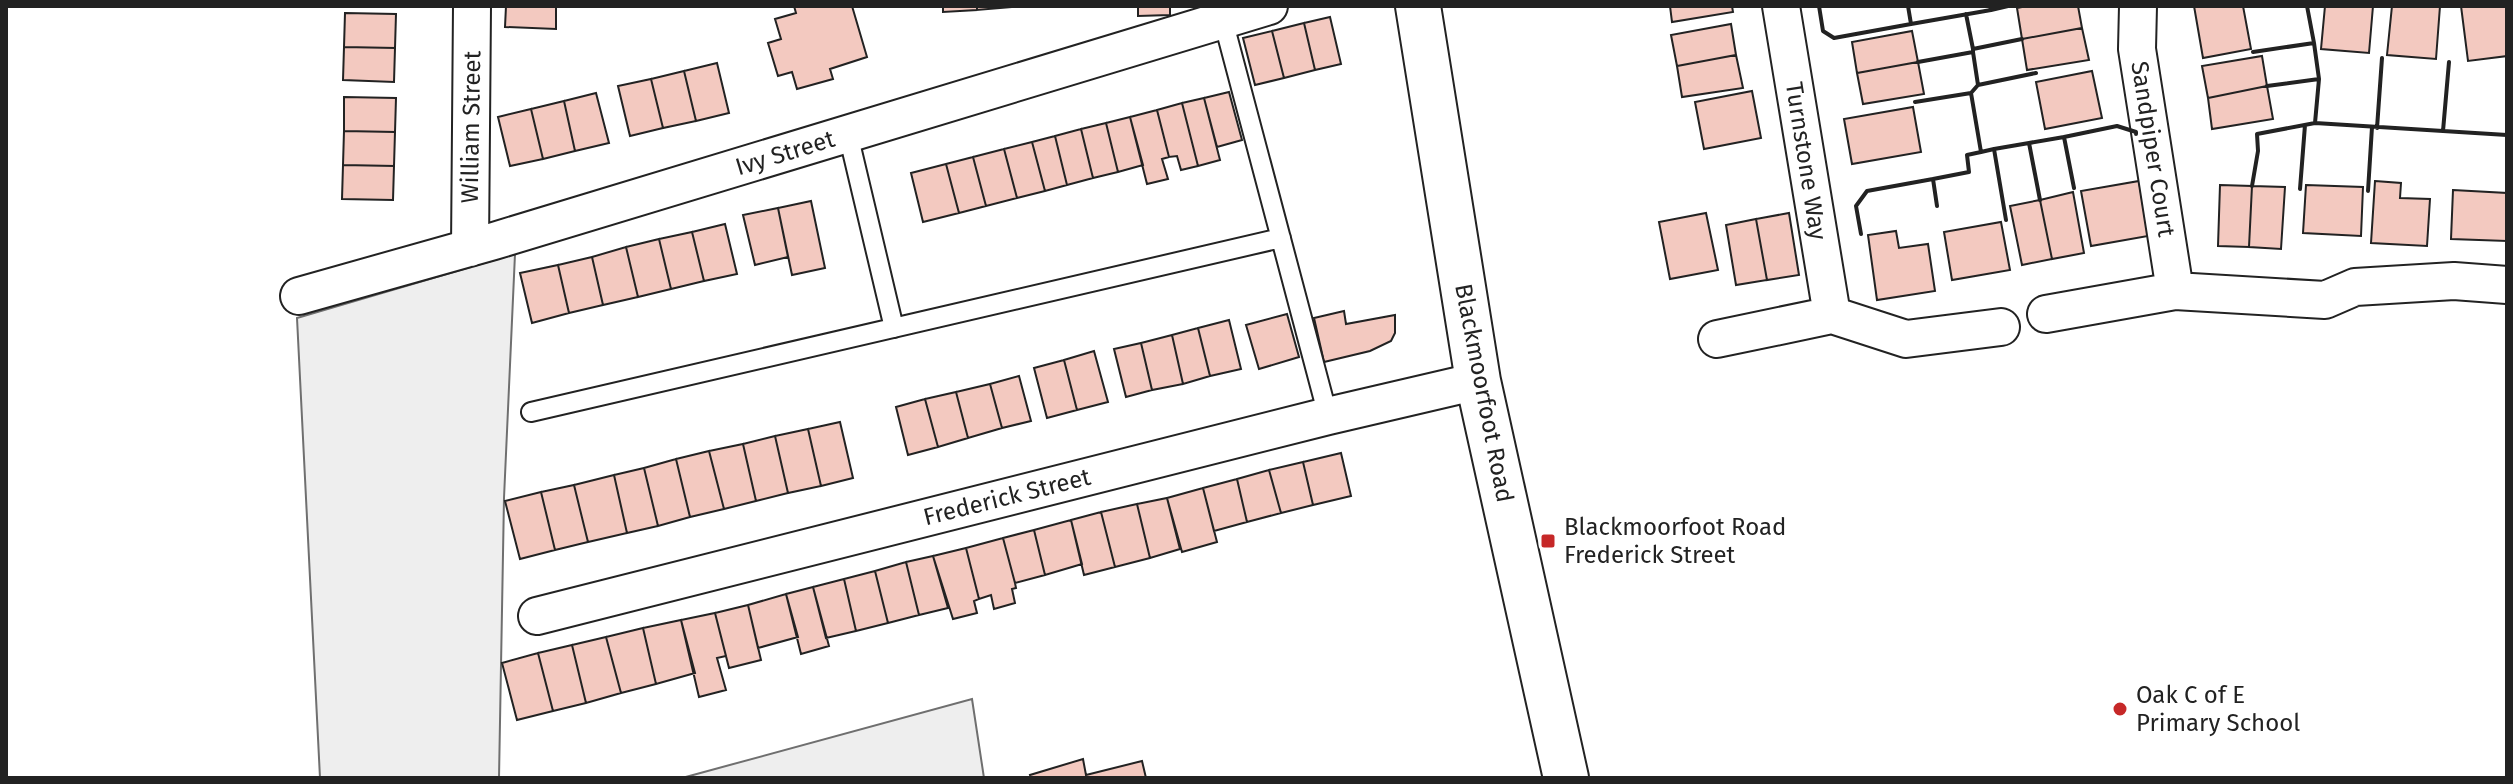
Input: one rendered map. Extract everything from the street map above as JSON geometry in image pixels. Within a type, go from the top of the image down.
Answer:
[{"type":"street","name":"William Street","points":[[470,248],[472,6]]},
{"type":"street","name":"Ivy Street","points":[[299,296],[470,248],[1269,6]]},
{"type":"street","name":"Blackmoorfoot Road","points":[[1418,6],[1478,381],[1566,778]]},
{"type":"street","name":"Turnstone Way","points":[[1781,6],[1832,315]]},
{"type":"street","name":"Sandpiper Court","points":[[2138,6],[2137,49],[2175,291]]},
{"type":"street","points":[[2046,314],[2175,291],[2325,300],[2355,287],[2454,281],[2507,285]]},
{"type":"street","points":[[1717,339],[1832,315],[1906,339],[2001,327]]},
{"type":"street","name":"Frederick Street","points":[[537,616],[1478,381]]},
{"type":"lane","points":[[1223,20],[1328,416]]},
{"type":"lane","points":[[848,134],[894,328]]},
{"type":"lane","points":[[531,412],[1281,238]]},
{"type":"shaded area","points":[[515,254],[504,498],[499,778],[320,778],[297,318]]},
{"type":"shaded area","points":[[972,699],[984,778],[682,778]]},
{"type":"building","points":[[506,6],[556,6],[556,29],[505,27]]},
{"type":"building","points":[[794,6],[852,6],[867,57],[830,69],[833,79],[797,89],[792,72],[778,76],[768,43],[781,39],[775,19],[796,13]]},
{"type":"building","points":[[943,6],[977,6],[977,10],[943,12]]},
{"type":"building","points":[[977,6],[1011,6],[1011,7],[977,10]]},
{"type":"building","points":[[1138,6],[1170,6],[1170,15],[1138,16]]},
{"type":"building","points":[[1670,6],[1732,6],[1733,12],[1672,22]]},
{"type":"building","points":[[2078,6],[2082,28],[2022,39],[2017,8]]},
{"type":"building","points":[[2194,6],[2243,6],[2251,49],[2203,58]]},
{"type":"building","points":[[2325,6],[2373,6],[2369,53],[2321,49]]},
{"type":"building","points":[[2392,6],[2440,6],[2436,59],[2387,55]]},
{"type":"building","points":[[2461,6],[2507,6],[2507,56],[2468,61]]},
{"type":"building","points":[[345,13],[396,14],[395,48],[344,47]]},
{"type":"building","points":[[1330,17],[1341,64],[1315,70],[1304,23]]},
{"type":"building","points":[[1304,23],[1315,70],[1284,78],[1272,31]]},
{"type":"building","points":[[1731,24],[1736,55],[1677,66],[1671,35]]},
{"type":"building","points":[[2082,28],[2089,60],[2027,70],[2022,39]]},
{"type":"building","points":[[1272,31],[1284,78],[1255,85],[1243,38]]},
{"type":"building","points":[[1912,31],[1918,62],[1857,73],[1852,42]]},
{"type":"building","points":[[344,47],[395,48],[394,82],[343,80]]},
{"type":"building","points":[[1736,55],[1743,88],[1682,97],[1677,66]]},
{"type":"building","points":[[2262,56],[2267,86],[2208,98],[2202,66]]},
{"type":"building","points":[[1918,62],[1924,94],[1863,104],[1857,73]]},
{"type":"building","points":[[717,63],[729,113],[696,121],[684,71]]},
{"type":"building","points":[[684,71],[696,121],[663,128],[651,79]]},
{"type":"building","points":[[2092,71],[2102,118],[2045,129],[2036,82]]},
{"type":"building","points":[[651,79],[663,128],[630,136],[618,86]]},
{"type":"building","points":[[2267,86],[2273,119],[2212,129],[2208,98]]},
{"type":"building","points":[[1752,91],[1761,138],[1704,149],[1695,102]]},
{"type":"building","points":[[1229,92],[1242,140],[1217,147],[1204,98]]},
{"type":"building","points":[[596,93],[609,143],[575,151],[564,101]]},
{"type":"building","points":[[344,97],[396,98],[395,132],[344,131]]},
{"type":"building","points":[[1204,98],[1220,160],[1198,166],[1182,103]]},
{"type":"building","points":[[564,101],[575,151],[543,159],[531,109]]},
{"type":"building","points":[[1182,103],[1198,166],[1181,170],[1177,156],[1169,157],[1157,110]]},
{"type":"building","points":[[1913,107],[1921,152],[1852,164],[1844,119]]},
{"type":"building","points":[[531,109],[543,159],[510,166],[498,117]]},
{"type":"building","points":[[1157,110],[1169,157],[1162,159],[1168,179],[1147,184],[1130,117]]},
{"type":"building","points":[[1130,117],[1143,165],[1118,172],[1106,123]]},
{"type":"building","points":[[1106,123],[1118,172],[1093,178],[1081,129]]},
{"type":"building","points":[[1081,129],[1093,178],[1067,185],[1055,136]]},
{"type":"building","points":[[344,131],[395,132],[394,166],[343,165]]},
{"type":"building","points":[[1055,136],[1067,185],[1045,191],[1032,142]]},
{"type":"building","points":[[1032,142],[1045,191],[1017,198],[1004,149]]},
{"type":"building","points":[[1004,149],[1017,198],[986,206],[973,157]]},
{"type":"building","points":[[973,157],[986,206],[959,213],[946,164]]},
{"type":"building","points":[[946,164],[959,213],[923,222],[911,173]]},
{"type":"building","points":[[343,165],[394,166],[393,200],[342,199]]},
{"type":"building","points":[[2139,181],[2148,236],[2091,246],[2081,191]]},
{"type":"building","points":[[2375,181],[2401,183],[2400,198],[2430,199],[2427,246],[2371,243]]},
{"type":"building","points":[[2220,185],[2252,186],[2249,247],[2218,246]]},
{"type":"building","points":[[2306,185],[2363,187],[2361,236],[2303,233]]},
{"type":"building","points":[[2252,186],[2285,187],[2281,249],[2249,247]]},
{"type":"building","points":[[2453,190],[2507,193],[2507,241],[2451,239]]},
{"type":"building","points":[[2073,192],[2084,253],[2052,259],[2040,200]]},
{"type":"building","points":[[2040,200],[2052,259],[2022,265],[2010,206]]},
{"type":"building","points":[[811,201],[825,268],[792,275],[778,208]]},
{"type":"building","points":[[778,208],[788,257],[755,265],[743,215]]},
{"type":"building","points":[[1706,213],[1718,270],[1670,279],[1659,222]]},
{"type":"building","points":[[1789,213],[1799,275],[1767,280],[1756,219]]},
{"type":"building","points":[[1756,219],[1767,280],[1736,285],[1726,225]]},
{"type":"building","points":[[2001,222],[2010,270],[1952,280],[1944,232]]},
{"type":"building","points":[[725,224],[737,274],[704,281],[692,232]]},
{"type":"building","points":[[1896,231],[1899,248],[1928,244],[1935,291],[1877,300],[1868,235]]},
{"type":"building","points":[[692,232],[704,281],[671,289],[659,239]]},
{"type":"building","points":[[659,239],[671,289],[638,297],[626,247]]},
{"type":"building","points":[[626,247],[638,297],[603,305],[592,257]]},
{"type":"building","points":[[592,257],[603,305],[569,313],[558,265]]},
{"type":"building","points":[[558,265],[569,313],[532,323],[520,273]]},
{"type":"building","points":[[1344,311],[1346,324],[1395,315],[1395,333],[1391,341],[1370,351],[1324,362],[1314,318]]},
{"type":"building","points":[[1287,314],[1299,357],[1259,369],[1246,325]]},
{"type":"building","points":[[1229,320],[1241,369],[1210,376],[1198,328]]},
{"type":"building","points":[[1198,328],[1210,376],[1183,384],[1172,335]]},
{"type":"building","points":[[1172,335],[1183,384],[1152,390],[1141,343]]},
{"type":"building","points":[[1141,343],[1152,390],[1126,397],[1114,349]]},
{"type":"building","points":[[1094,351],[1108,402],[1077,410],[1064,360]]},
{"type":"building","points":[[1064,360],[1077,410],[1047,418],[1034,368]]},
{"type":"building","points":[[1019,376],[1031,421],[1002,428],[990,384]]},
{"type":"building","points":[[990,384],[1002,428],[968,438],[956,392]]},
{"type":"building","points":[[956,392],[968,438],[938,447],[925,399]]},
{"type":"building","points":[[925,399],[938,447],[908,455],[896,407]]},
{"type":"building","points":[[840,422],[853,478],[821,486],[808,429]]},
{"type":"building","points":[[808,429],[821,486],[788,493],[775,436]]},
{"type":"building","points":[[775,436],[788,493],[756,501],[743,444]]},
{"type":"building","points":[[743,444],[756,501],[724,509],[709,451]]},
{"type":"building","points":[[709,451],[724,509],[690,517],[676,459]]},
{"type":"building","points":[[1341,453],[1351,496],[1313,505],[1303,462]]},
{"type":"building","points":[[676,459],[690,517],[658,526],[644,468]]},
{"type":"building","points":[[1303,462],[1313,505],[1281,513],[1269,470]]},
{"type":"building","points":[[644,468],[658,526],[627,533],[614,475]]},
{"type":"building","points":[[1269,470],[1281,513],[1247,522],[1237,479]]},
{"type":"building","points":[[614,475],[627,533],[588,542],[574,485]]},
{"type":"building","points":[[1237,479],[1247,522],[1214,531],[1203,488]]},
{"type":"building","points":[[574,485],[588,542],[555,550],[541,492]]},
{"type":"building","points":[[1203,488],[1217,542],[1182,552],[1167,498]]},
{"type":"building","points":[[541,492],[555,550],[520,559],[505,501]]},
{"type":"building","points":[[1167,498],[1180,549],[1150,558],[1137,504]]},
{"type":"building","points":[[1137,504],[1150,558],[1115,567],[1101,512]]},
{"type":"building","points":[[1101,512],[1115,567],[1084,575],[1071,520]]},
{"type":"building","points":[[1071,520],[1082,564],[1045,575],[1034,530]]},
{"type":"building","points":[[1034,530],[1045,575],[1015,583],[1003,538]]},
{"type":"building","points":[[1003,538],[1016,588],[1012,589],[1015,603],[994,609],[991,595],[979,599],[966,548]]},
{"type":"building","points":[[966,548],[979,599],[974,601],[977,613],[953,619],[933,556]]},
{"type":"building","points":[[933,556],[948,608],[919,615],[906,562]]},
{"type":"building","points":[[906,562],[919,615],[888,623],[875,571]]},
{"type":"building","points":[[875,571],[888,623],[856,631],[844,579]]},
{"type":"building","points":[[844,579],[856,631],[826,638],[813,587]]},
{"type":"building","points":[[813,587],[829,646],[801,654],[786,594]]},
{"type":"building","points":[[786,594],[798,637],[758,648],[748,605]]},
{"type":"building","points":[[748,605],[761,660],[729,668],[715,613]]},
{"type":"building","points":[[715,613],[726,656],[717,658],[726,690],[699,697],[681,620]]},
{"type":"building","points":[[681,620],[695,673],[656,684],[643,628]]},
{"type":"building","points":[[643,628],[656,684],[621,693],[606,637]]},
{"type":"building","points":[[606,637],[621,693],[586,703],[572,645]]},
{"type":"building","points":[[572,645],[586,703],[553,711],[538,653]]},
{"type":"building","points":[[538,653],[553,711],[517,720],[502,663]]},
{"type":"building","points":[[1083,759],[1086,775],[1142,761],[1146,778],[1031,778],[1030,775]]},
{"type":"wall","points":[[1819,6],[1823,31],[1834,38],[1911,24]]},
{"type":"wall","points":[[1908,6],[1911,24],[1991,10]]},
{"type":"wall","points":[[1990,6],[1991,10],[2008,6]]},
{"type":"wall","points":[[2253,52],[2314,43],[2307,6]]},
{"type":"wall","points":[[1966,14],[1973,49],[2022,39]]},
{"type":"wall","points":[[2267,86],[2319,79],[2314,43]]},
{"type":"wall","points":[[1918,62],[1973,52],[1973,49]]},
{"type":"wall","points":[[1973,52],[1978,85],[2036,73]]},
{"type":"wall","points":[[2377,128],[2382,58]]},
{"type":"wall","points":[[2443,131],[2449,62]]},
{"type":"wall","points":[[2315,123],[2319,79]]},
{"type":"wall","points":[[1915,102],[1971,93],[1978,85]]},
{"type":"wall","points":[[1937,206],[1933,179],[1969,172],[1967,155],[1981,152],[1971,93]]},
{"type":"wall","points":[[2252,186],[2258,151],[2257,134],[2315,123],[2507,135]]},
{"type":"wall","points":[[2300,189],[2305,125]]},
{"type":"wall","points":[[2064,137],[2117,126],[2136,134]]},
{"type":"wall","points":[[2368,191],[2372,127]]},
{"type":"wall","points":[[2029,143],[2064,137],[2074,188]]},
{"type":"wall","points":[[1994,149],[2029,143],[2040,200]]},
{"type":"wall","points":[[1981,152],[1994,149],[2006,220]]},
{"type":"wall","points":[[1861,234],[1856,206],[1867,191],[1933,179]]},
{"type":"place","name":"Blackmoorfoot Road Frederick Street","points":[[1548,541]]},
{"type":"place","name":"Oak C of E Primary School","points":[[2120,709]]}]
